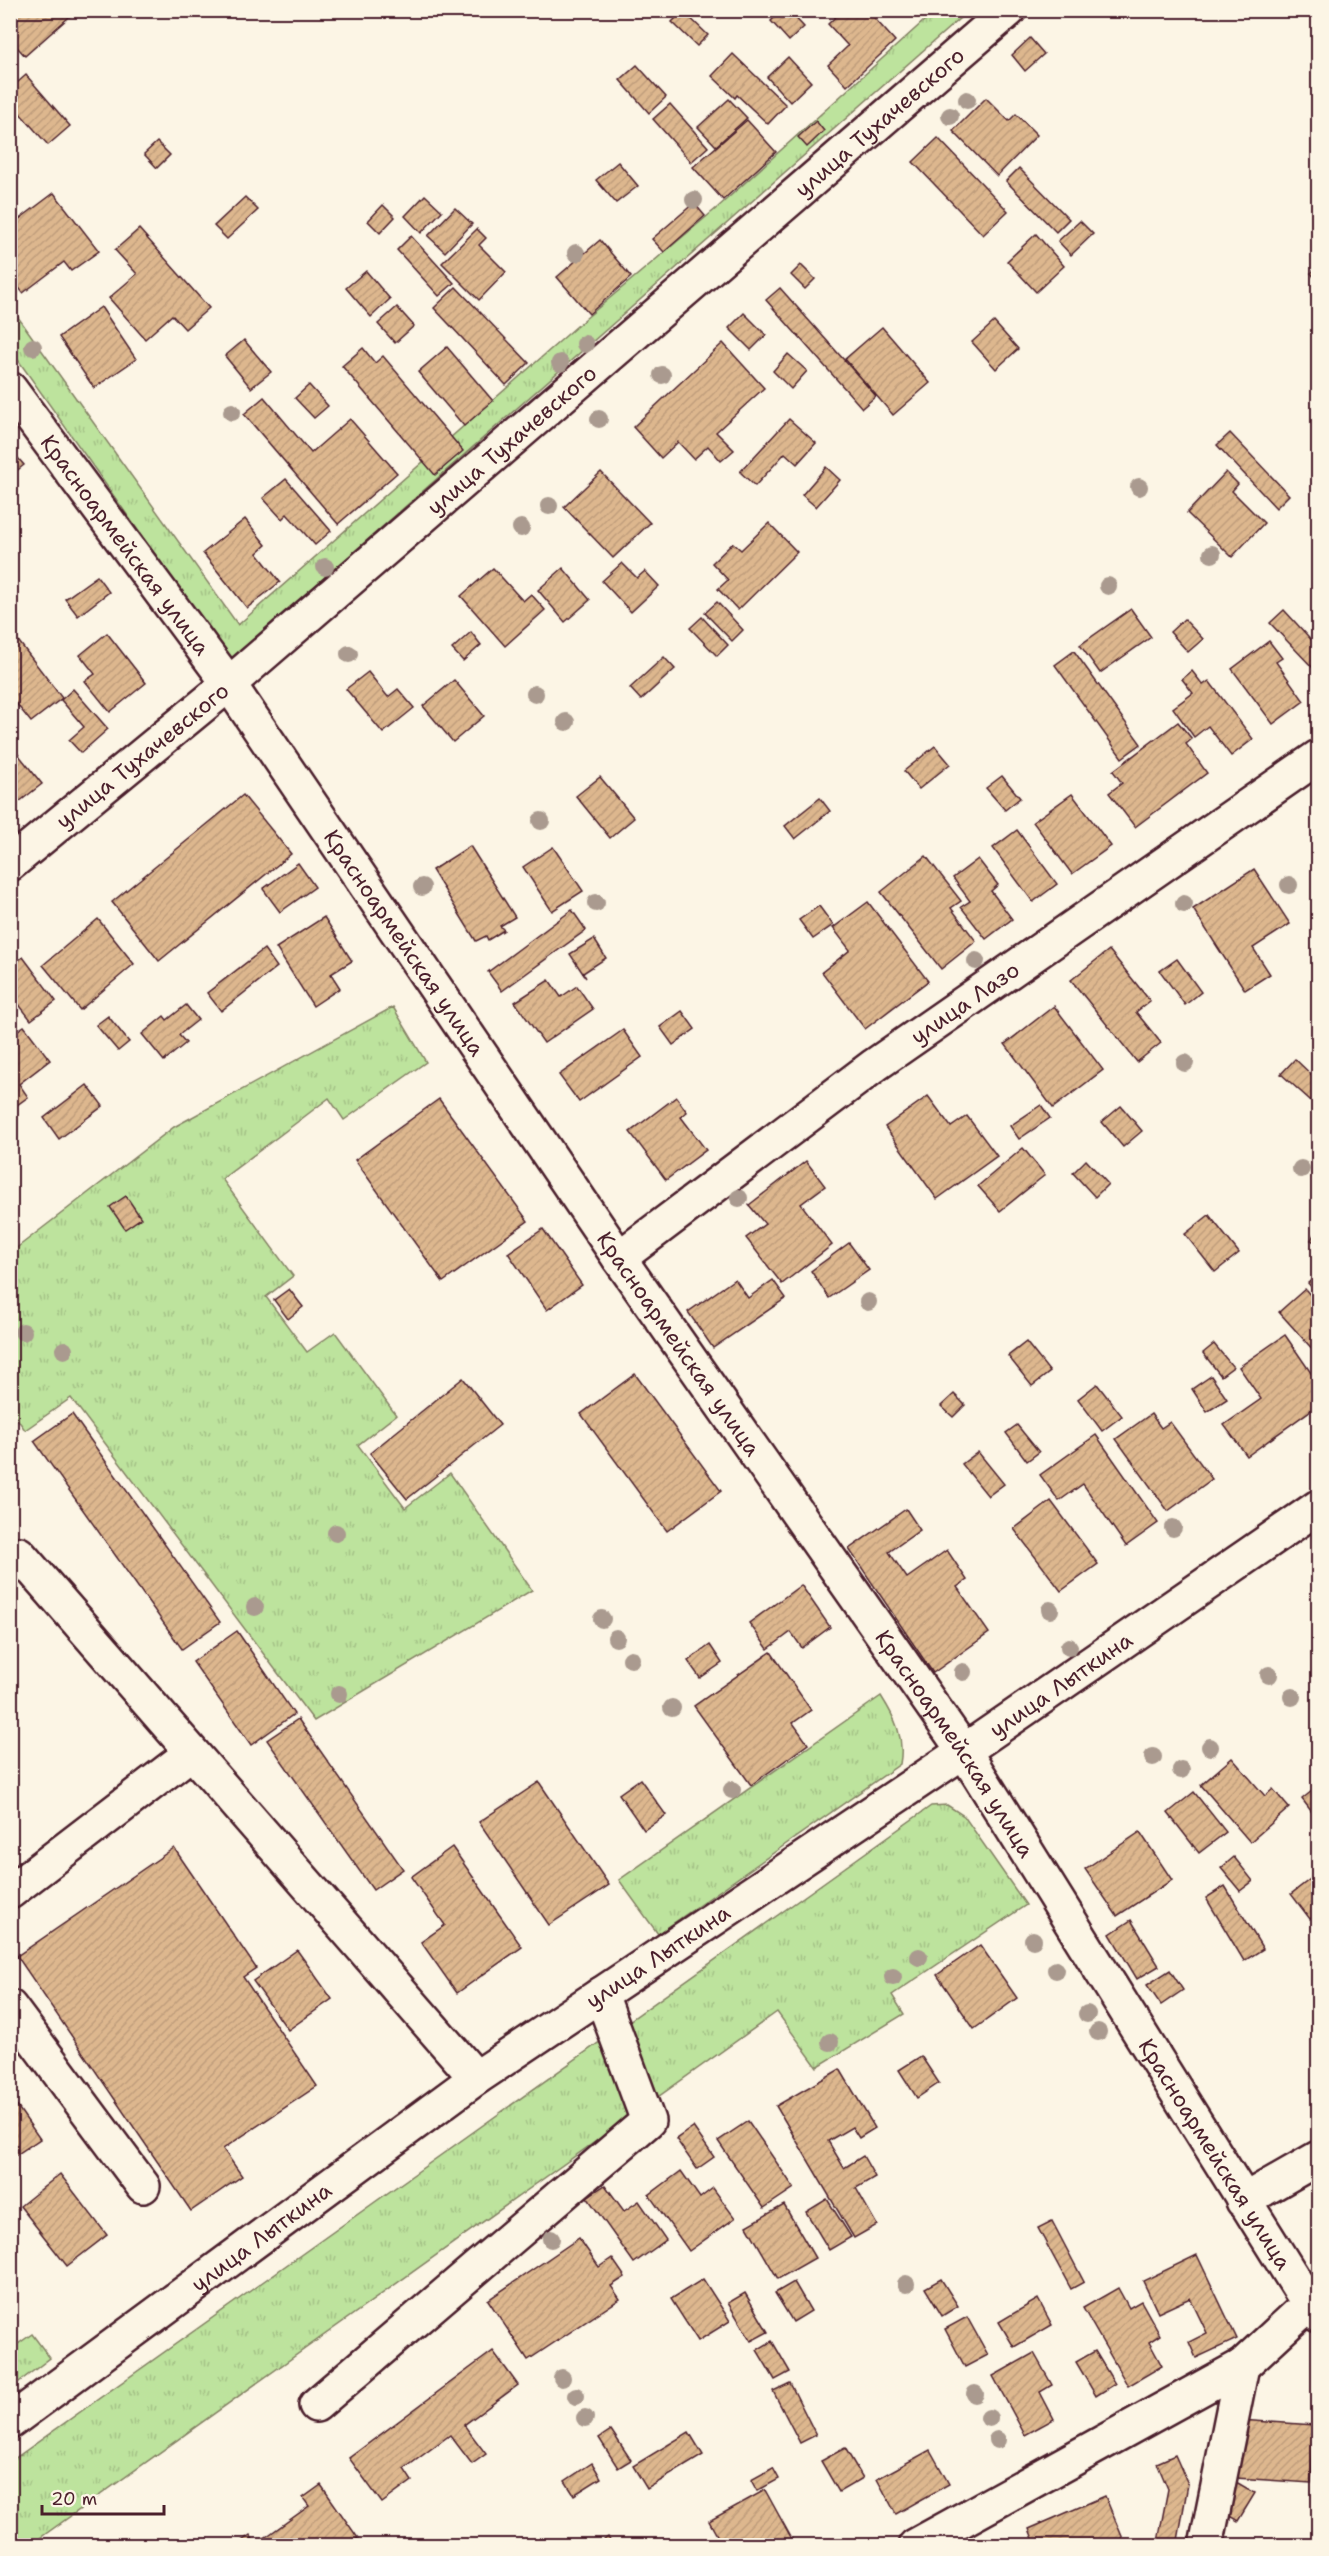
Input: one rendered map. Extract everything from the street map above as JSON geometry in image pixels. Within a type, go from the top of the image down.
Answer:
[{"type":"street","name":"улица Тухачевского","points":[[10,864],[229,684],[1009,10]]},
{"type":"street","name":"Красноармейская улица","points":[[10,389],[229,684],[619,1258],[963,1750],[1314,2310]]},
{"type":"street","name":"улица Лазо","points":[[619,1258],[875,1065],[1318,757]]},
{"type":"street","name":"улица Лыткина","points":[[10,2422],[476,2078],[1318,1508]]},
{"type":"street","points":[[20,1554],[191,1754],[476,2078]]},
{"type":"street","points":[[10,1892],[191,1754]]},
{"type":"street","points":[[316,2405],[648,2121],[601,1994]]},
{"type":"street","points":[[10,2007],[143,2186]]},
{"type":"street","points":[[1244,2201],[1318,2158]]},
{"type":"street","points":[[915,2546],[1242,2366],[1314,2310]]},
{"type":"street","points":[[1206,2546],[1242,2366]]},
{"type":"green space","points":[[935,11],[968,11],[230,661],[11,350],[10,306],[238,625],[585,319],[718,207]]},
{"type":"green space","points":[[393,1007],[426,1062],[344,1120],[329,1098],[222,1179],[293,1276],[266,1297],[307,1352],[335,1332],[396,1415],[358,1445],[405,1508],[450,1473],[532,1590],[314,1721],[71,1398],[25,1430],[11,1410],[10,1253],[174,1127]]},
{"type":"green space","points":[[881,1696],[898,1729],[901,1746],[900,1764],[658,1934],[619,1880]]},
{"type":"green space","points":[[947,1805],[964,1816],[1026,1905],[892,1995],[904,2014],[817,2067],[777,2012],[30,2545],[11,2545],[10,2462],[931,1806]]},
{"type":"green space","points":[[32,2334],[50,2358],[11,2388],[11,2349]]},
{"type":"building","points":[[10,10],[77,10],[25,56],[10,39]]},
{"type":"building","points":[[782,10],[788,10],[804,27],[789,41],[771,21]]},
{"type":"building","points":[[843,10],[867,10],[895,41],[847,86],[828,65],[848,46],[828,24]]},
{"type":"building","points":[[683,11],[708,35],[697,46],[672,22]]},
{"type":"building","points":[[1030,38],[1044,54],[1025,71],[1012,55]]},
{"type":"building","points":[[733,54],[786,105],[768,124],[737,95],[735,98],[712,76]]},
{"type":"building","points":[[788,57],[811,82],[790,102],[767,77]]},
{"type":"building","points":[[637,65],[666,97],[649,113],[620,80]]},
{"type":"building","points":[[26,75],[70,126],[48,145],[10,102],[10,89]]},
{"type":"building","points":[[986,98],[1009,121],[1016,114],[1037,135],[997,176],[953,131]]},
{"type":"building","points":[[729,99],[747,118],[716,146],[698,127]]},
{"type":"building","points":[[670,104],[708,147],[691,162],[653,119]]},
{"type":"building","points":[[747,120],[776,152],[723,200],[693,167]]},
{"type":"building","points":[[816,121],[824,131],[807,147],[798,137]]},
{"type":"building","points":[[938,138],[1008,211],[983,235],[913,162]]},
{"type":"building","points":[[157,142],[170,155],[157,168],[144,154]]},
{"type":"building","points":[[618,162],[638,186],[616,203],[596,180]]},
{"type":"building","points":[[1019,168],[1069,219],[1056,232],[1006,181]]},
{"type":"building","points":[[54,193],[99,251],[71,271],[64,262],[23,293],[10,276],[10,226]]},
{"type":"building","points":[[425,195],[442,211],[421,233],[405,216]]},
{"type":"building","points":[[245,197],[258,210],[227,239],[214,226]]},
{"type":"building","points":[[694,203],[705,216],[664,252],[652,239]]},
{"type":"building","points":[[383,205],[395,217],[380,233],[368,221]]},
{"type":"building","points":[[455,208],[472,224],[445,252],[428,236]]},
{"type":"building","points":[[1080,221],[1093,234],[1071,255],[1058,241]]},
{"type":"building","points":[[139,229],[209,308],[185,329],[172,315],[145,339],[109,298],[137,274],[115,250]]},
{"type":"building","points":[[477,229],[486,238],[479,245],[506,272],[479,300],[442,263]]},
{"type":"building","points":[[1036,234],[1064,266],[1036,292],[1007,261]]},
{"type":"building","points":[[411,236],[454,283],[439,296],[397,250]]},
{"type":"building","points":[[600,240],[631,277],[589,314],[557,277]]},
{"type":"building","points":[[801,265],[815,279],[805,289],[791,275]]},
{"type":"building","points":[[1318,266],[1318,282],[1311,273]]},
{"type":"building","points":[[366,271],[390,299],[371,317],[346,288]]},
{"type":"building","points":[[456,287],[529,363],[506,385],[434,308]]},
{"type":"building","points":[[780,288],[876,396],[862,408],[766,300]]},
{"type":"building","points":[[101,307],[136,359],[94,388],[59,337]]},
{"type":"building","points":[[397,307],[414,326],[395,343],[378,324]]},
{"type":"building","points":[[744,313],[766,335],[751,350],[729,328]]},
{"type":"building","points":[[994,322],[1018,349],[996,369],[972,342]]},
{"type":"building","points":[[882,327],[930,383],[893,415],[845,359]]},
{"type":"building","points":[[244,340],[271,372],[251,388],[225,356]]},
{"type":"building","points":[[723,343],[764,388],[716,432],[734,450],[721,461],[708,446],[694,459],[678,442],[661,458],[633,427]]},
{"type":"building","points":[[447,347],[493,401],[464,426],[418,372]]},
{"type":"building","points":[[363,348],[375,363],[383,356],[463,451],[435,475],[342,366]]},
{"type":"building","points":[[788,354],[807,371],[791,389],[773,371]]},
{"type":"building","points":[[309,385],[328,406],[314,418],[295,398]]},
{"type":"building","points":[[264,397],[311,453],[350,419],[397,473],[338,524],[244,414]]},
{"type":"building","points":[[789,419],[816,443],[797,464],[785,453],[755,486],[740,472]]},
{"type":"building","points":[[1230,433],[1289,495],[1276,508],[1217,445]]},
{"type":"building","points":[[10,449],[24,465],[10,476]]},
{"type":"building","points":[[826,467],[840,480],[816,507],[802,495]]},
{"type":"building","points":[[601,472],[650,523],[613,558],[564,507]]},
{"type":"building","points":[[1226,472],[1238,484],[1232,491],[1264,523],[1232,557],[1187,513]]},
{"type":"building","points":[[286,479],[331,531],[315,545],[287,514],[282,519],[263,498]]},
{"type":"building","points":[[245,519],[266,545],[257,553],[280,582],[247,608],[203,553]]},
{"type":"building","points":[[769,523],[797,552],[738,610],[718,589],[728,580],[712,563],[733,543],[741,550]]},
{"type":"building","points":[[622,563],[637,578],[645,571],[659,586],[631,612],[602,581]]},
{"type":"building","points":[[493,568],[523,601],[531,594],[545,610],[505,646],[461,596]]},
{"type":"building","points":[[563,568],[590,600],[565,622],[538,590]]},
{"type":"building","points":[[97,576],[109,592],[78,616],[65,599]]},
{"type":"building","points":[[717,602],[743,630],[732,641],[705,613]]},
{"type":"building","points":[[1131,609],[1151,637],[1100,673],[1080,645]]},
{"type":"building","points":[[1284,610],[1318,647],[1318,663],[1313,668],[1270,623]]},
{"type":"building","points":[[702,617],[728,645],[717,656],[690,628]]},
{"type":"building","points":[[1184,619],[1203,639],[1188,652],[1170,632]]},
{"type":"building","points":[[471,632],[481,645],[463,661],[452,649]]},
{"type":"building","points":[[107,633],[146,683],[110,712],[85,681],[95,674],[80,655]]},
{"type":"building","points":[[13,634],[62,698],[31,722],[10,696],[10,636]]},
{"type":"building","points":[[1269,641],[1282,658],[1276,662],[1304,701],[1273,724],[1232,669]]},
{"type":"building","points":[[1074,651],[1141,744],[1122,758],[1055,665]]},
{"type":"building","points":[[664,657],[675,669],[641,700],[630,688]]},
{"type":"building","points":[[1192,671],[1203,685],[1209,681],[1253,739],[1231,756],[1208,726],[1194,737],[1173,708],[1193,693],[1182,679]]},
{"type":"building","points":[[368,672],[388,697],[398,689],[414,708],[383,733],[346,689]]},
{"type":"building","points":[[454,680],[484,716],[453,742],[423,706]]},
{"type":"building","points":[[73,689],[108,729],[81,753],[69,740],[84,727],[61,700]]},
{"type":"building","points":[[1178,722],[1192,739],[1186,744],[1207,773],[1135,827],[1109,793],[1122,783],[1113,771]]},
{"type":"building","points":[[10,744],[42,784],[10,809]]},
{"type":"building","points":[[935,746],[950,764],[919,789],[904,771]]},
{"type":"building","points":[[1002,776],[1020,798],[1005,810],[986,788]]},
{"type":"building","points":[[600,777],[634,818],[610,838],[576,796]]},
{"type":"building","points":[[1072,794],[1111,846],[1072,874],[1033,822]]},
{"type":"building","points":[[243,795],[291,854],[159,961],[112,902]]},
{"type":"building","points":[[820,798],[830,811],[795,839],[785,826]]},
{"type":"building","points":[[1017,830],[1057,884],[1033,902],[993,848]]},
{"type":"building","points":[[470,846],[515,917],[500,926],[504,930],[488,940],[486,936],[476,941],[432,870]]},
{"type":"building","points":[[553,847],[583,891],[552,911],[523,867]]},
{"type":"building","points":[[926,856],[961,901],[951,908],[976,941],[941,969],[881,892]]},
{"type":"building","points":[[978,859],[998,885],[991,891],[1012,919],[986,939],[961,907],[970,901],[953,878]]},
{"type":"building","points":[[298,863],[315,887],[280,912],[263,889]]},
{"type":"building","points":[[1254,869],[1290,924],[1253,948],[1270,974],[1245,990],[1193,909]]},
{"type":"building","points":[[868,902],[928,981],[865,1029],[822,972],[850,950],[833,928]]},
{"type":"building","points":[[819,906],[833,925],[813,939],[799,920]]},
{"type":"building","points":[[572,910],[586,930],[502,991],[488,972]]},
{"type":"building","points":[[324,917],[352,961],[331,974],[340,988],[313,1006],[276,948]]},
{"type":"building","points":[[98,919],[134,964],[80,1010],[43,965]]},
{"type":"building","points":[[594,939],[606,958],[583,973],[586,978],[570,954]]},
{"type":"building","points":[[264,949],[277,967],[221,1011],[207,993]]},
{"type":"building","points":[[1109,950],[1150,1001],[1136,1012],[1161,1043],[1137,1062],[1071,980]]},
{"type":"building","points":[[23,957],[56,1001],[31,1020],[10,993],[10,966]]},
{"type":"building","points":[[1177,959],[1201,992],[1185,1005],[1160,971]]},
{"type":"building","points":[[549,980],[561,997],[577,986],[593,1009],[544,1043],[515,1002]]},
{"type":"building","points":[[186,1005],[198,1020],[179,1035],[186,1043],[164,1061],[142,1034],[164,1016],[167,1020]]},
{"type":"building","points":[[1054,1006],[1103,1070],[1053,1108],[1005,1044]]},
{"type":"building","points":[[682,1011],[695,1029],[673,1045],[660,1027]]},
{"type":"building","points":[[108,1016],[129,1042],[118,1051],[96,1025]]},
{"type":"building","points":[[24,1026],[50,1060],[19,1084],[28,1097],[10,1110],[10,1036]]},
{"type":"building","points":[[623,1030],[642,1057],[579,1102],[559,1075]]},
{"type":"building","points":[[1295,1059],[1318,1081],[1318,1107],[1281,1074]]},
{"type":"building","points":[[87,1085],[103,1106],[59,1139],[44,1118]]},
{"type":"building","points":[[928,1096],[951,1127],[967,1116],[997,1156],[937,1199],[885,1127]]},
{"type":"building","points":[[676,1097],[687,1112],[681,1117],[706,1150],[666,1180],[630,1132]]},
{"type":"building","points":[[439,1099],[528,1221],[443,1282],[355,1160]]},
{"type":"building","points":[[1041,1105],[1050,1118],[1019,1139],[1010,1126]]},
{"type":"building","points":[[1121,1106],[1142,1131],[1123,1147],[1102,1122]]},
{"type":"building","points":[[1023,1148],[1045,1175],[1000,1211],[978,1186]]},
{"type":"building","points":[[1086,1160],[1108,1184],[1095,1197],[1073,1173]]},
{"type":"building","points":[[806,1161],[825,1186],[801,1204],[832,1245],[782,1284],[746,1238],[765,1224],[749,1205]]},
{"type":"building","points":[[126,1196],[141,1218],[125,1229],[110,1207]]},
{"type":"building","points":[[1209,1215],[1239,1253],[1215,1272],[1185,1234]]},
{"type":"building","points":[[1318,1227],[1318,1244],[1311,1240]]},
{"type":"building","points":[[543,1229],[582,1285],[547,1310],[508,1253]]},
{"type":"building","points":[[849,1243],[869,1270],[829,1298],[811,1271]]},
{"type":"building","points":[[1318,1274],[1318,1295],[1308,1283]]},
{"type":"building","points":[[735,1279],[748,1298],[773,1280],[786,1298],[713,1348],[688,1312]]},
{"type":"building","points":[[289,1289],[303,1307],[288,1319],[274,1300]]},
{"type":"building","points":[[1305,1289],[1318,1304],[1318,1350],[1316,1353],[1279,1312]]},
{"type":"building","points":[[1285,1335],[1318,1383],[1318,1405],[1247,1456],[1224,1425],[1261,1399],[1239,1367]]},
{"type":"building","points":[[1026,1342],[1050,1372],[1032,1386],[1008,1356]]},
{"type":"building","points":[[1214,1344],[1233,1367],[1221,1376],[1203,1353]]},
{"type":"building","points":[[635,1374],[721,1491],[667,1531],[581,1414]]},
{"type":"building","points":[[1211,1376],[1227,1399],[1207,1412],[1192,1389]]},
{"type":"building","points":[[463,1378],[500,1425],[407,1499],[370,1453]]},
{"type":"building","points":[[1097,1384],[1122,1416],[1102,1431],[1078,1399]]},
{"type":"building","points":[[954,1394],[965,1405],[953,1417],[941,1406]]},
{"type":"building","points":[[72,1414],[220,1622],[182,1649],[34,1441]]},
{"type":"building","points":[[1151,1414],[1161,1428],[1170,1422],[1212,1479],[1168,1511],[1116,1439]]},
{"type":"building","points":[[1017,1425],[1039,1452],[1027,1461],[1006,1433]]},
{"type":"building","points":[[1096,1435],[1158,1523],[1126,1546],[1083,1484],[1059,1501],[1040,1475]]},
{"type":"building","points":[[978,1452],[1004,1484],[988,1496],[962,1464]]},
{"type":"building","points":[[1051,1501],[1098,1564],[1061,1591],[1014,1529]]},
{"type":"building","points":[[906,1509],[920,1530],[889,1552],[907,1578],[947,1550],[967,1580],[957,1587],[989,1633],[933,1673],[849,1549]]},
{"type":"building","points":[[801,1585],[830,1627],[802,1648],[791,1632],[768,1649],[749,1623]]},
{"type":"building","points":[[237,1631],[294,1714],[251,1745],[193,1662]]},
{"type":"building","points":[[710,1645],[722,1663],[700,1678],[688,1661]]},
{"type":"building","points":[[771,1652],[811,1710],[793,1723],[808,1744],[751,1785],[694,1706]]},
{"type":"building","points":[[298,1719],[403,1869],[373,1890],[267,1740]]},
{"type":"building","points":[[1232,1758],[1265,1796],[1273,1789],[1289,1808],[1250,1842],[1201,1785]]},
{"type":"building","points":[[640,1779],[666,1815],[644,1830],[619,1794]]},
{"type":"building","points":[[539,1782],[609,1885],[549,1925],[479,1822]]},
{"type":"building","points":[[1318,1786],[1318,1820],[1302,1799]]},
{"type":"building","points":[[1194,1792],[1226,1832],[1199,1853],[1168,1813]]},
{"type":"building","points":[[1140,1832],[1172,1880],[1117,1916],[1085,1869]]},
{"type":"building","points":[[452,1847],[522,1947],[457,1993],[421,1942],[445,1925],[411,1877]]},
{"type":"building","points":[[174,1848],[256,1968],[243,1977],[317,2086],[223,2149],[242,2176],[191,2211],[17,1956]]},
{"type":"building","points":[[1234,1857],[1253,1881],[1240,1891],[1221,1868]]},
{"type":"building","points":[[1318,1873],[1318,1913],[1310,1919],[1291,1894]]},
{"type":"building","points":[[1225,1886],[1263,1949],[1244,1961],[1206,1898]]},
{"type":"building","points":[[1131,1920],[1159,1966],[1137,1979],[1110,1934]]},
{"type":"building","points":[[980,1945],[1017,1998],[974,2029],[937,1975]]},
{"type":"building","points":[[297,1950],[332,1999],[288,2030],[253,1981]]},
{"type":"building","points":[[1170,1970],[1183,1990],[1161,2005],[1147,1985]]},
{"type":"building","points":[[921,2056],[939,2083],[917,2098],[899,2070]]},
{"type":"building","points":[[840,2069],[875,2128],[859,2138],[852,2127],[828,2141],[844,2168],[863,2156],[875,2177],[856,2188],[877,2225],[854,2238],[776,2106]]},
{"type":"building","points":[[10,2096],[40,2139],[10,2159]]},
{"type":"building","points":[[748,2121],[794,2188],[764,2208],[718,2141]]},
{"type":"building","points":[[693,2127],[714,2157],[697,2169],[676,2139]]},
{"type":"building","points":[[681,2171],[700,2198],[713,2188],[735,2218],[689,2251],[649,2195]]},
{"type":"building","points":[[60,2174],[107,2235],[67,2266],[20,2206]]},
{"type":"building","points":[[605,2185],[624,2211],[639,2201],[666,2240],[634,2263],[587,2197]]},
{"type":"building","points":[[827,2199],[851,2237],[829,2250],[806,2212]]},
{"type":"building","points":[[784,2205],[815,2258],[778,2279],[747,2226]]},
{"type":"building","points":[[1052,2221],[1084,2282],[1071,2289],[1038,2228]]},
{"type":"building","points":[[579,2238],[599,2267],[612,2258],[625,2277],[611,2286],[620,2299],[528,2360],[488,2300]]},
{"type":"building","points":[[1197,2255],[1237,2339],[1196,2358],[1189,2342],[1207,2333],[1190,2298],[1158,2313],[1143,2281]]},
{"type":"building","points":[[703,2279],[730,2321],[698,2341],[671,2299]]},
{"type":"building","points":[[941,2279],[958,2306],[942,2316],[925,2288]]},
{"type":"building","points":[[794,2282],[811,2311],[793,2322],[775,2293]]},
{"type":"building","points":[[1118,2288],[1129,2308],[1141,2301],[1160,2335],[1149,2342],[1162,2366],[1128,2386],[1083,2308]]},
{"type":"building","points":[[745,2293],[768,2332],[751,2341],[728,2303]]},
{"type":"building","points":[[1038,2299],[1052,2325],[1014,2347],[999,2322]]},
{"type":"building","points":[[967,2317],[988,2355],[965,2367],[945,2329]]},
{"type":"building","points":[[772,2341],[790,2372],[775,2380],[757,2350]]},
{"type":"building","points":[[493,2351],[518,2385],[464,2425],[486,2454],[472,2464],[450,2435],[404,2469],[412,2481],[382,2503],[349,2458]]},
{"type":"building","points":[[1095,2351],[1115,2384],[1096,2396],[1076,2362]]},
{"type":"building","points":[[1034,2353],[1052,2385],[1040,2392],[1054,2419],[1025,2435],[993,2376]]},
{"type":"building","points":[[790,2383],[816,2435],[800,2443],[773,2391]]},
{"type":"building","points":[[1240,2420],[1314,2425],[1311,2483],[1236,2478]]},
{"type":"building","points":[[611,2430],[631,2460],[618,2468],[599,2438]]},
{"type":"building","points":[[689,2432],[703,2455],[647,2489],[633,2466]]},
{"type":"building","points":[[845,2448],[863,2478],[839,2492],[821,2461]]},
{"type":"building","points":[[930,2450],[949,2484],[896,2514],[877,2479]]},
{"type":"building","points":[[1175,2455],[1188,2484],[1177,2546],[1157,2546],[1168,2489],[1157,2463]]},
{"type":"building","points":[[592,2463],[601,2478],[574,2495],[565,2481]]},
{"type":"building","points":[[773,2468],[779,2479],[757,2491],[751,2480]]},
{"type":"building","points":[[1231,2479],[1255,2493],[1238,2521],[1214,2507]]},
{"type":"building","points":[[321,2485],[358,2538],[348,2546],[235,2546],[250,2535],[256,2544],[309,2506],[303,2498]]},
{"type":"building","points":[[765,2490],[793,2541],[785,2546],[723,2546],[709,2521]]},
{"type":"building","points":[[1105,2496],[1126,2546],[1036,2546],[1029,2529]]},
{"type":"building","points":[[608,2537],[613,2546],[596,2546]]}]
